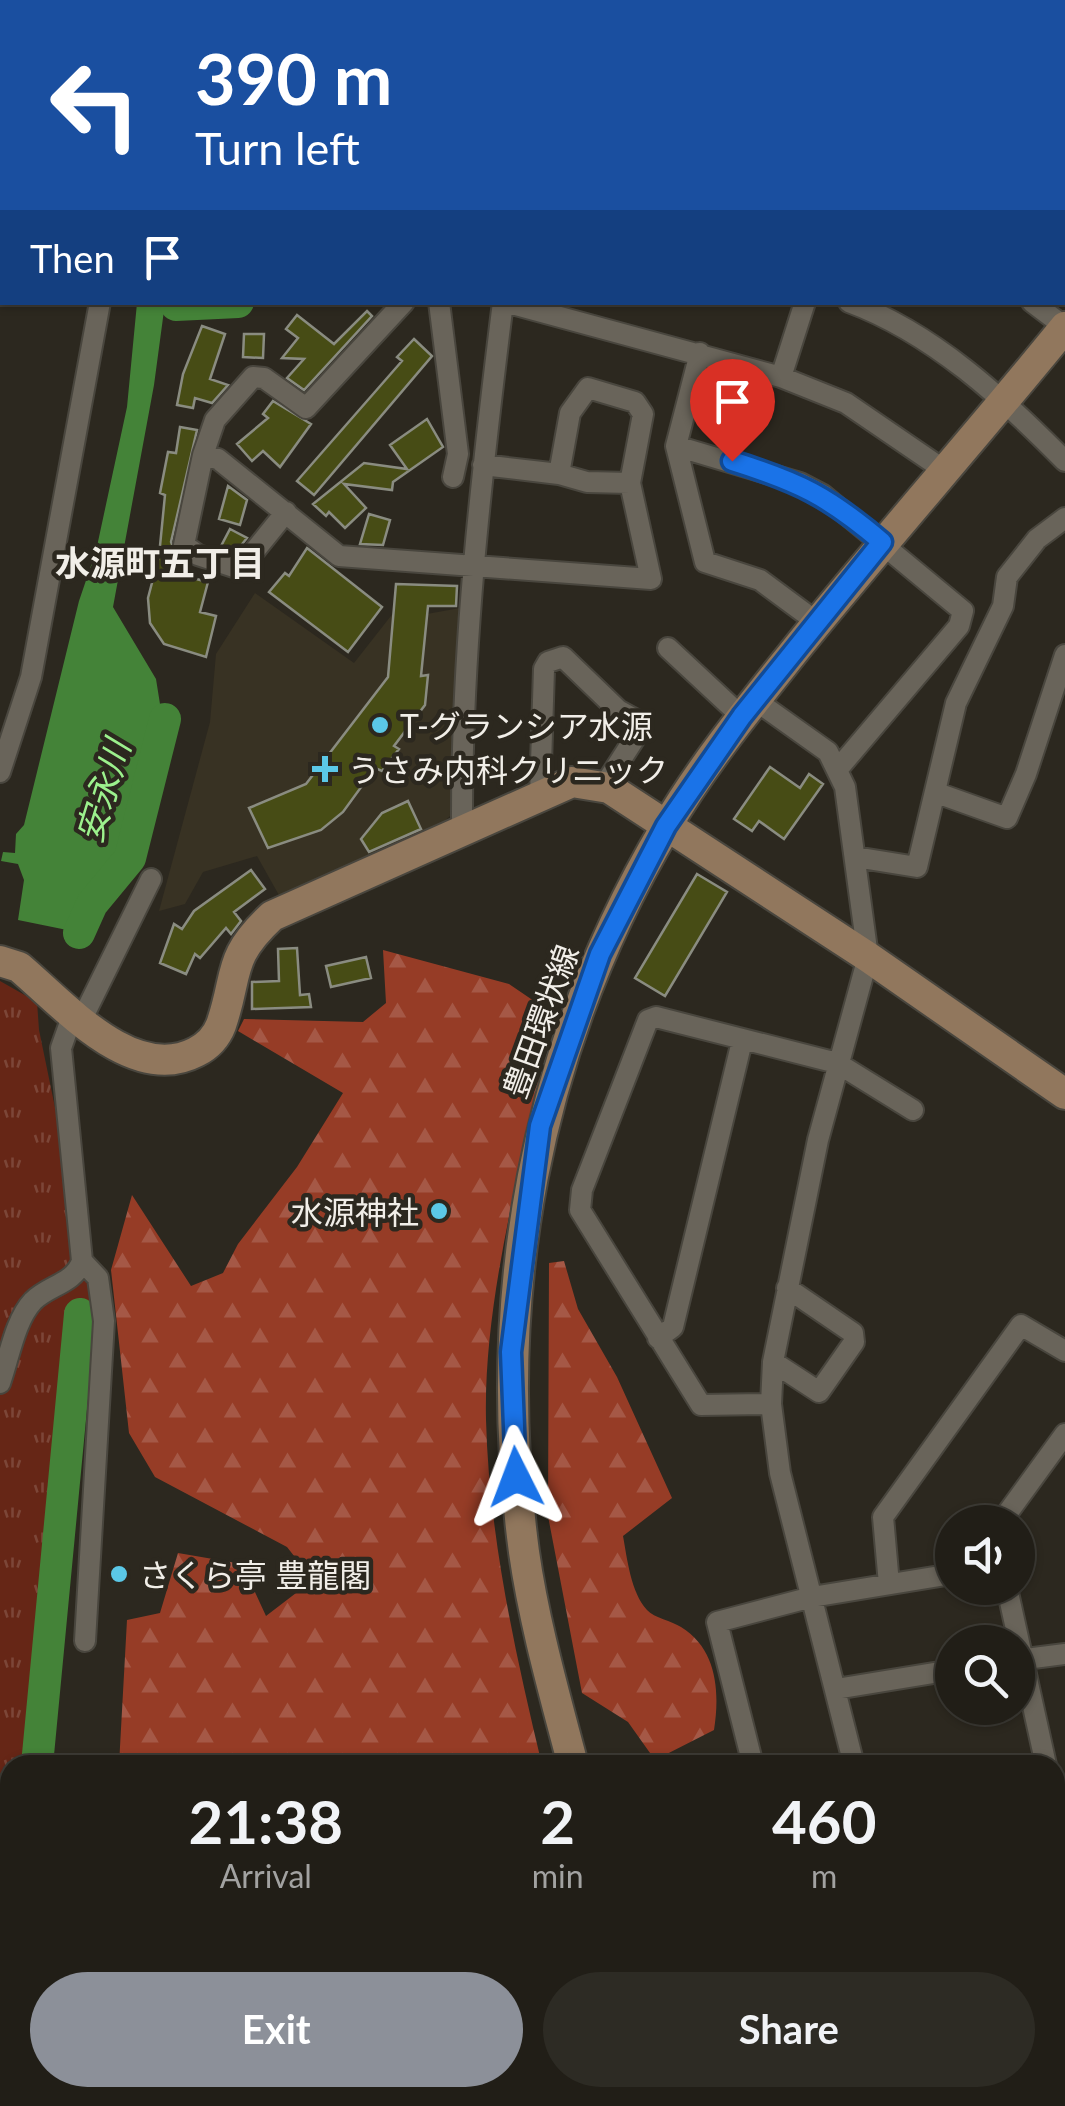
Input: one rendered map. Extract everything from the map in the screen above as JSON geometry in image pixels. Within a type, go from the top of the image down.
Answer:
[{"type":"main road","name":"豊田環状線","points":[[571,1755],[529,1583],[516,1477],[511,1352],[540,1126],[600,954],[666,826],[748,708],[882,542],[1065,327]]},
{"type":"main road","points":[[0,961],[20,967],[126,1052],[166,1063],[185,1058],[208,1046],[220,1025],[237,956],[272,916],[572,782],[604,786],[868,957],[1065,1094]]},
{"type":"street","points":[[0,772],[31,678],[99,305]]},
{"type":"street","points":[[286,512],[240,568],[198,555],[184,545],[203,455],[215,420],[253,377],[276,385],[306,408],[401,305]]},
{"type":"street","points":[[439,305],[458,454],[453,477]]},
{"type":"street","points":[[462,830],[463,697],[472,565],[504,305]]},
{"type":"street","points":[[530,305],[565,309],[782,377],[846,403],[944,470]]},
{"type":"street","points":[[782,377],[804,305]]},
{"type":"street","points":[[855,305],[904,328],[1006,400],[1065,461]]},
{"type":"street","points":[[1036,305],[1065,327]]},
{"type":"street","points":[[700,353],[676,446],[705,562],[760,580],[818,623]]},
{"type":"street","points":[[203,455],[218,459],[339,556],[652,580],[630,483],[642,414],[636,402],[588,388],[570,413],[559,474]]},
{"type":"street","points":[[676,446],[800,483],[845,511],[963,611],[959,626],[837,770]]},
{"type":"street","points":[[482,465],[559,474],[587,482],[630,483]]},
{"type":"street","points":[[855,857],[917,867],[956,702],[1003,606],[1007,578],[1037,539],[1065,518]]},
{"type":"street","points":[[668,648],[748,708],[806,731],[828,752],[845,787],[868,957],[837,1063],[787,1288],[773,1362],[771,1404],[780,1473],[852,1755]]},
{"type":"street","points":[[937,792],[1006,818],[1026,774],[1065,655]]},
{"type":"street","points":[[540,796],[544,669],[548,662],[563,658],[610,704],[638,721],[640,730],[604,786]]},
{"type":"street","points":[[0,1383],[25,1312],[40,1296],[75,1274],[82,1261],[61,1048],[152,880]]},
{"type":"street","points":[[771,1404],[701,1405],[590,1232],[580,1210],[582,1190],[648,1020],[656,1017],[837,1063],[913,1110]]},
{"type":"street","points":[[658,1338],[673,1327],[742,1040]]},
{"type":"street","points":[[82,1261],[98,1278],[104,1321],[85,1642]]},
{"type":"street","points":[[773,1362],[820,1392],[854,1342],[854,1333],[787,1288]]},
{"type":"street","points":[[890,1584],[883,1517],[1021,1326],[1065,1351]]},
{"type":"street","points":[[1013,1505],[1065,1434]]},
{"type":"street","points":[[750,1755],[717,1622],[812,1597],[935,1577]]},
{"type":"street","points":[[1035,1657],[1065,1654]]},
{"type":"street","points":[[836,1689],[935,1673]]},
{"type":"street","points":[[1035,1720],[1044,1755]]},
{"type":"shaded area","name":"うさみ内科クリニック","points":[[255,593],[354,663],[394,612],[427,614],[460,608],[451,815],[426,839],[280,897],[257,856],[203,872],[185,904],[159,911],[210,722],[216,654]]},
{"type":"green space","points":[[383,950],[509,984],[553,1014],[499,1269],[487,1371],[486,1420],[498,1550],[540,1755],[120,1755],[127,1620],[160,1613],[178,1553],[242,1564],[266,1616],[313,1580],[287,1547],[155,1477],[129,1433],[111,1270],[132,1195],[191,1286],[223,1273],[238,1244],[297,1167],[343,1093],[238,1031],[244,1019],[363,1022],[386,1003]]},
{"type":"green space","points":[[0,981],[37,1002],[39,1030],[91,1282],[81,1443],[67,1526],[46,1755],[0,1755]]},
{"type":"green space","points":[[564,1261],[578,1309],[617,1377],[672,1498],[623,1536],[633,1585],[650,1613],[693,1636],[713,1672],[714,1730],[665,1755],[651,1755],[628,1722],[582,1693],[548,1516],[549,1263]]},
{"type":"water","points":[[137,305],[165,305],[113,607],[156,679],[160,704],[125,846],[72,931],[18,920],[24,880],[18,864],[1,861],[3,852],[15,853],[16,834],[24,825],[79,601],[96,551],[127,407]]},
{"type":"building","points":[[367,311],[372,316],[304,390],[287,378],[304,359],[282,358],[298,338],[286,329],[297,315],[334,344]]},
{"type":"building","points":[[202,326],[225,334],[210,379],[228,385],[212,403],[195,398],[193,408],[177,405],[183,374]]},
{"type":"building","points":[[244,334],[264,334],[263,358],[243,357]]},
{"type":"building","points":[[414,339],[432,356],[314,495],[297,481],[402,361],[397,357]]},
{"type":"building","points":[[273,401],[311,424],[280,467],[263,451],[252,461],[237,444],[268,418],[263,414]]},
{"type":"building","points":[[427,419],[443,447],[393,482],[392,490],[344,484],[366,508],[345,528],[329,512],[326,516],[313,504],[364,463],[407,469],[390,445]]},
{"type":"building","points":[[180,427],[197,430],[171,542],[177,557],[173,573],[208,582],[200,612],[216,616],[206,657],[164,644],[150,623],[148,598],[159,556],[165,495],[160,493],[168,452],[176,453]]},
{"type":"building","points":[[228,486],[247,500],[240,525],[219,519]]},
{"type":"building","points":[[369,514],[390,520],[383,545],[360,544]]},
{"type":"building","points":[[230,529],[247,538],[235,553],[220,548]]},
{"type":"building","points":[[307,548],[382,607],[348,652],[269,592],[285,573],[289,576]]},
{"type":"building","name":"T-グランシア水源","points":[[396,584],[457,586],[456,606],[428,606],[421,676],[428,675],[425,705],[394,746],[399,749],[382,771],[375,768],[343,812],[321,830],[268,848],[249,808],[306,784],[388,677]]},
{"type":"building","points":[[770,767],[800,788],[809,774],[823,784],[784,839],[759,821],[752,831],[734,819]]},
{"type":"building","name":"うさみ内科クリニック","points":[[408,801],[421,829],[369,852],[361,839],[382,813]]},
{"type":"building","points":[[251,870],[265,889],[234,912],[241,921],[231,934],[226,928],[200,958],[195,954],[186,974],[160,963],[174,924],[182,929],[194,911]]},
{"type":"building","points":[[697,874],[727,892],[665,996],[635,978]]},
{"type":"building","points":[[297,948],[300,995],[309,994],[311,1007],[252,1009],[252,982],[279,981],[278,949]]},
{"type":"building","points":[[366,957],[371,978],[331,987],[326,966]]},
{"type":"waterway","name":"安永川","points":[[79,933],[92,904],[130,858],[165,719]]},
{"type":"waterway","name":"安永川","points":[[38,1755],[80,1314]]},
{"type":"place","name":"T-グランシア水源","points":[[380,725]]},
{"type":"place","name":"うさみ内科クリニック","points":[[325,769]]},
{"type":"place","name":"水源神社","points":[[439,1211]]},
{"type":"place","name":"さくら亭 豊龍閣","points":[[119,1574]]},
{"type":"district","name":"水源町五丁目","points":[[160,562]]},
{"type":"route","points":[[516,1477],[511,1352],[540,1126],[600,954],[666,826],[742,716],[882,542],[845,511],[800,483],[732,461]]}]
